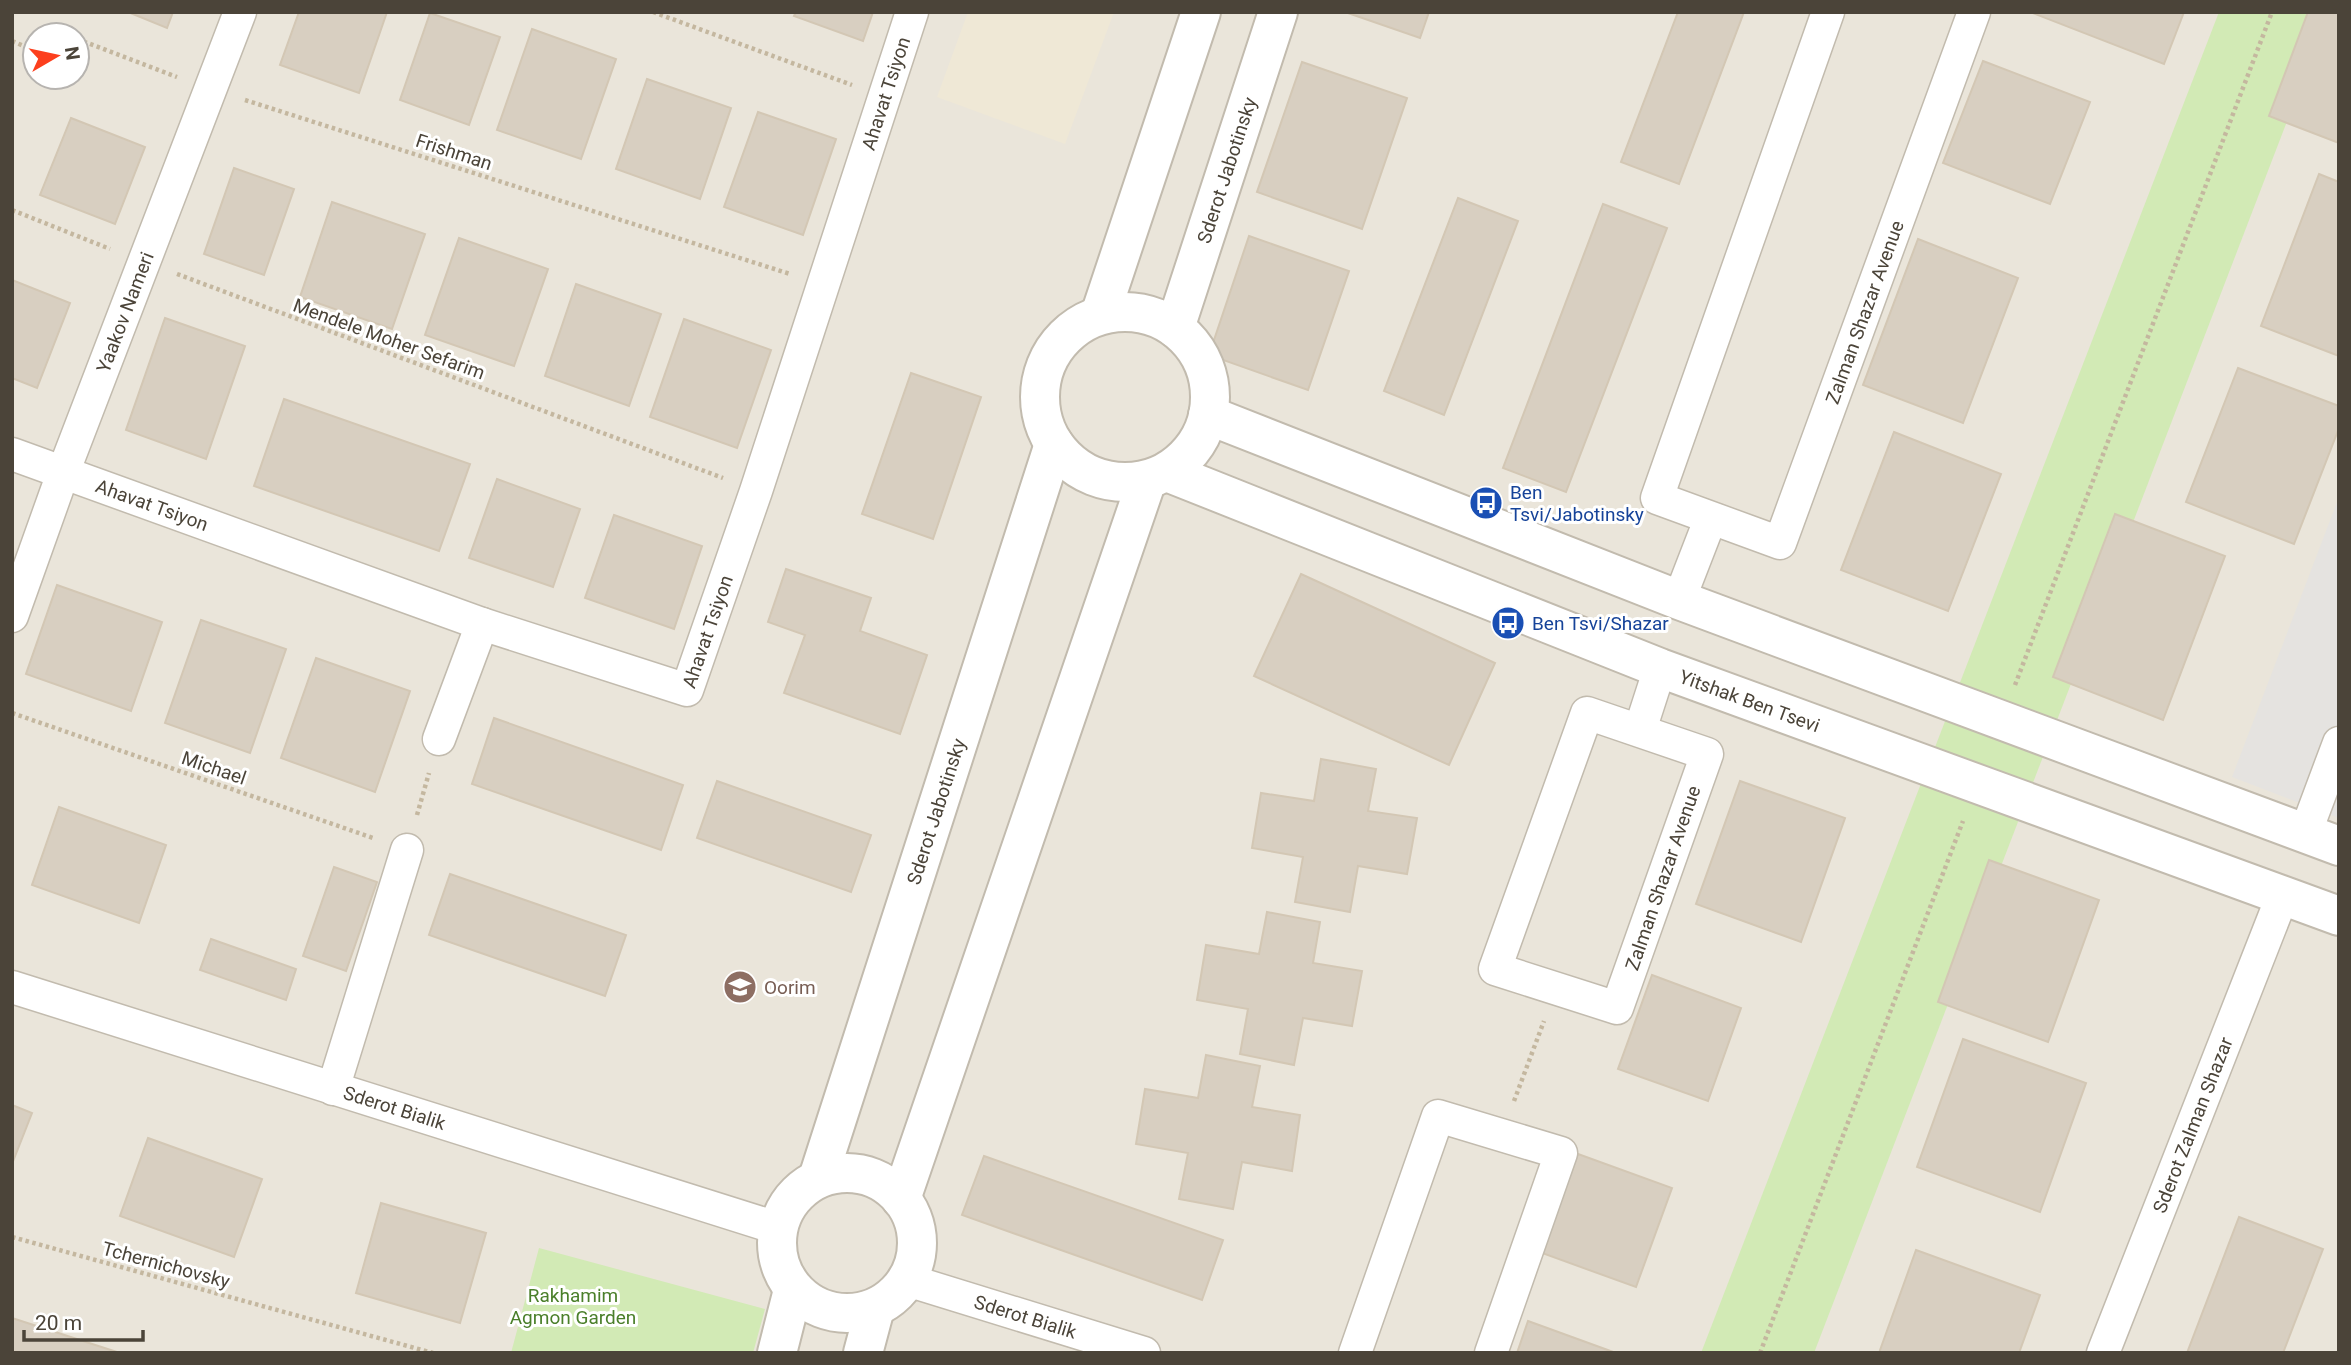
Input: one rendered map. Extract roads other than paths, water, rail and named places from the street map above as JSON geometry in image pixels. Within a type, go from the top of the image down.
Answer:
[{"type":"street","name":"Yaakov Nameri","points":[[12,615],[63,473],[240,12]]},
{"type":"street","name":"Ahavat Tsiyon","points":[[12,454],[482,624],[687,690],[756,491],[912,12]]},
{"type":"street","points":[[1100,315],[1201,12]]},
{"type":"street","name":"Sderot Jabotinsky","points":[[1175,328],[1278,12]]},
{"type":"street","name":"Zalman Shazar Avenue","points":[[1828,12],[1657,498],[1710,520],[1780,543],[1975,12]]},
{"type":"street","points":[[1126,312],[1152,316],[1175,328],[1192,345],[1204,367],[1210,391],[1208,415],[1200,438],[1186,457],[1157,476],[1120,482],[1094,477],[1071,464],[1054,444],[1043,420],[1040,394],[1045,368],[1058,345],[1077,327],[1100,315],[1126,312]]},
{"type":"street","points":[[1208,415],[1679,600],[2322,840],[2339,743]]},
{"type":"street","name":"Sderot Jabotinsky","points":[[818,1178],[1054,444]]},
{"type":"street","points":[[901,1199],[1157,476]]},
{"type":"street","name":"Yitshak Ben Tsevi","points":[[1157,476],[1660,668],[2339,916]]},
{"type":"street","points":[[1679,600],[1710,520]]},
{"type":"street","points":[[439,739],[482,624]]},
{"type":"street","points":[[1640,730],[1660,668]]},
{"type":"street","name":"Zalman Shazar Avenue","points":[[1587,713],[1640,730],[1707,754],[1617,1008],[1495,969],[1587,713]]},
{"type":"street","points":[[333,1089],[407,850]]},
{"type":"street","name":"Sderot Zalman Shazar","points":[[2103,1353],[2282,897]]},
{"type":"street","name":"Sderot Bialik","points":[[12,987],[777,1228]]},
{"type":"street","points":[[1355,1353],[1438,1116],[1561,1153],[1491,1353]]},
{"type":"street","points":[[840,1172],[863,1174],[884,1183],[901,1199],[912,1217],[917,1238],[916,1260],[907,1280],[894,1297],[875,1308],[854,1314],[832,1313],[811,1304],[793,1290],[782,1272],[776,1250],[777,1228],[785,1207],[800,1190],[818,1178],[840,1172]]},
{"type":"street","name":"Sderot Bialik","points":[[907,1280],[1144,1353]]},
{"type":"street","points":[[777,1353],[793,1290]]},
{"type":"street","points":[[863,1353],[875,1308]]},
{"type":"place","name":"Ben Tsvi/Jabotinsky","points":[[1486,503]]},
{"type":"place","name":"Ben Tsvi/Shazar","points":[[1508,623]]},
{"type":"place","name":"Oorim","points":[[740,987]]},
{"type":"park label","name":"Rakhamim Agmon Garden","points":[[573,1306]]}]
